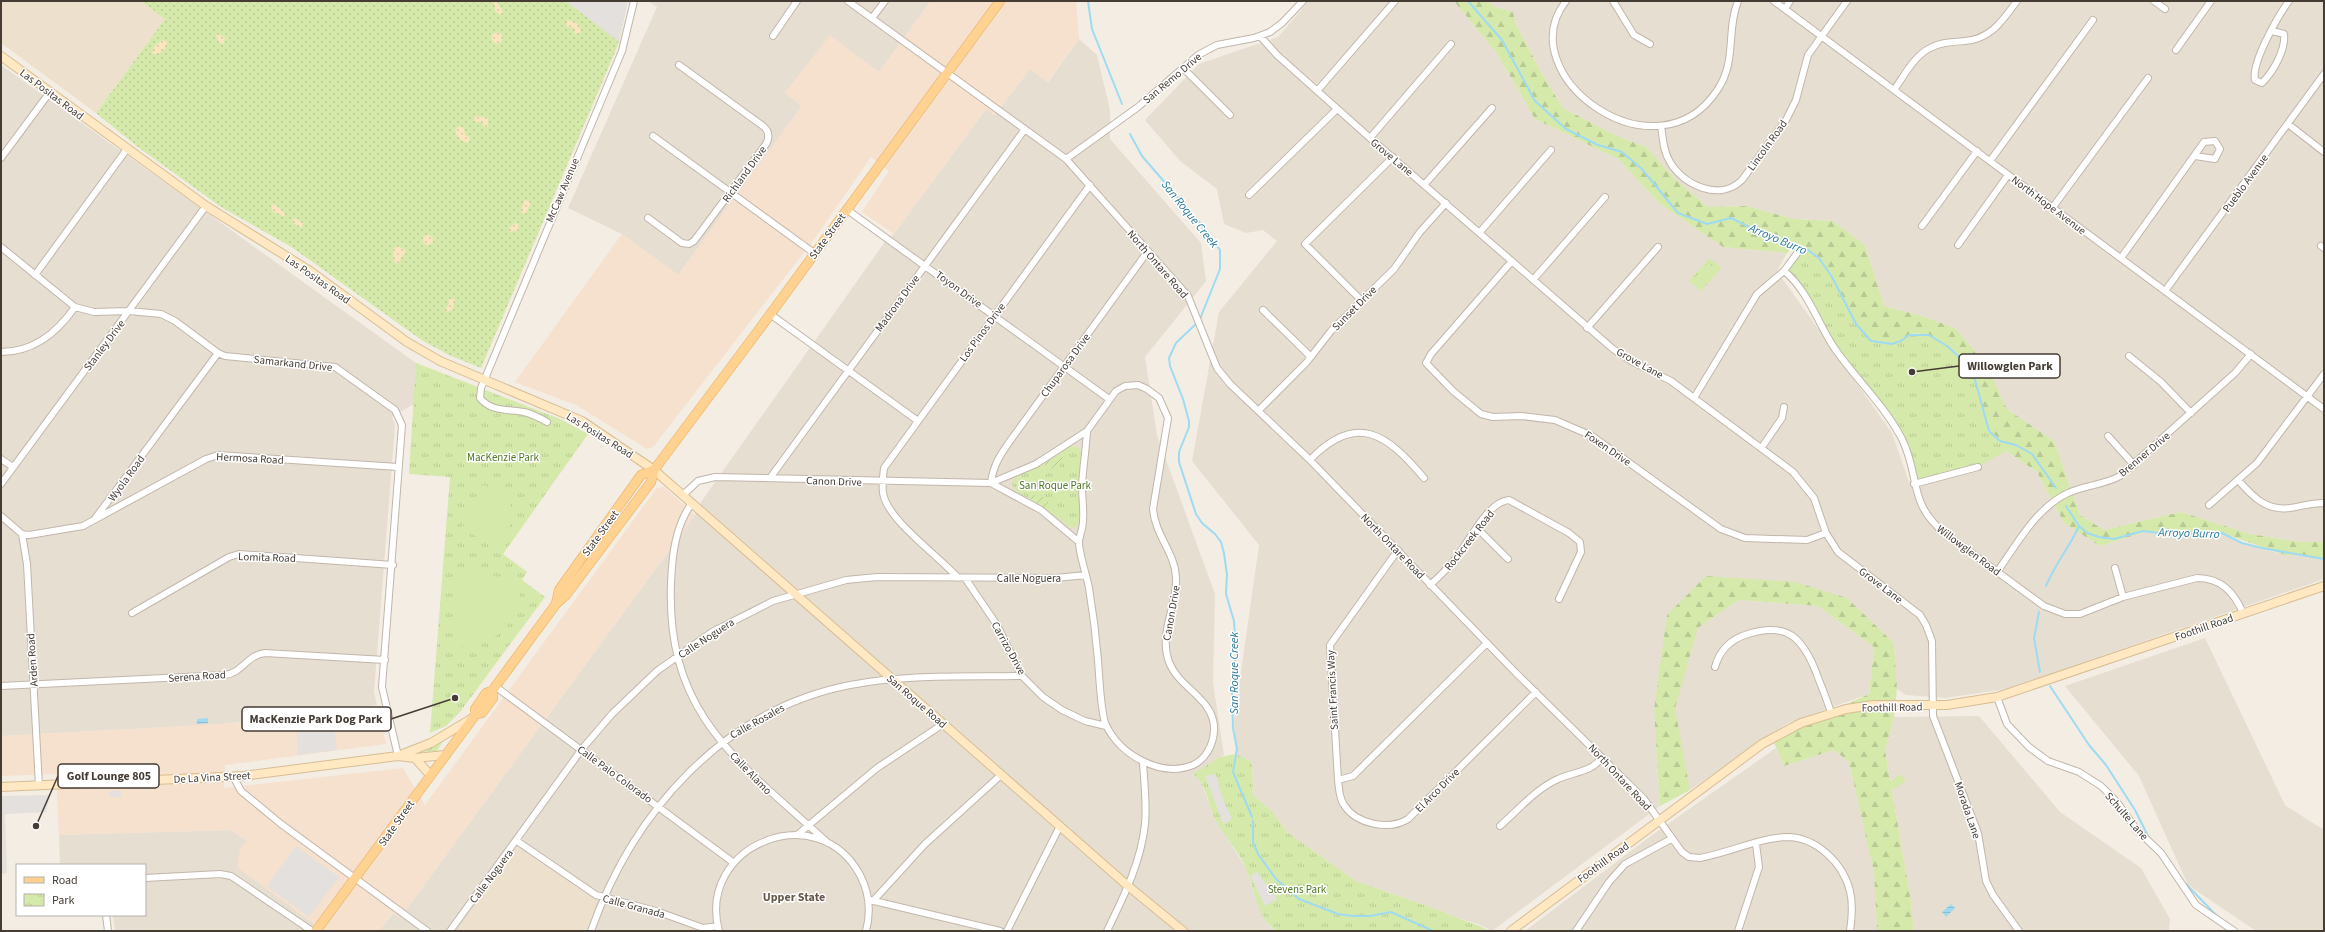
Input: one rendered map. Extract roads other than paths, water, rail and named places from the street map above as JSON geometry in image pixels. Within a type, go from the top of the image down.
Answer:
[{"type":"main road","name":"State Street","points":[[316,931],[445,755],[475,716],[482,713],[493,698],[494,689],[556,604],[558,590],[641,475],[654,470],[1000,1]]},
{"type":"main road","name":"Las Positas Road","points":[[1,56],[206,206],[310,271],[421,351],[440,361],[484,378],[582,421],[654,470]]},
{"type":"main road","name":"San Roque Road","points":[[654,470],[796,593],[1128,886],[1183,931]]},
{"type":"main road","name":"Foothill Road","points":[[1511,931],[1762,744],[1801,723],[1831,712],[1874,705],[1932,706],[1964,704],[1997,697],[2324,586]]},
{"type":"main road","name":"De La Vina Street","points":[[398,756],[431,743],[475,716]]},
{"type":"main road","name":"De La Vina Street","points":[[1,787],[233,776],[398,756],[415,758],[445,755]]},
{"type":"main road","points":[[415,758],[430,775]]},
{"type":"street","name":"McCaw Avenue","points":[[547,422],[524,412],[502,410],[485,404],[480,398],[484,378],[622,51],[634,1]]},
{"type":"street","points":[[773,36],[797,1]]},
{"type":"street","name":"North Ontare Road","points":[[848,1],[1066,159],[1148,251],[1192,304],[1217,368],[1230,384],[1310,460],[1487,643],[1644,799],[1684,854],[1695,858],[1779,838],[1794,838],[1813,844],[1832,859],[1844,875],[1850,892],[1850,931]]},
{"type":"street","points":[[872,18],[885,1]]},
{"type":"street","name":"San Remo Drive","points":[[1066,159],[1138,107],[1198,55],[1217,45],[1260,36],[1282,23],[1303,1]]},
{"type":"street","points":[[1317,91],[1395,1]]},
{"type":"street","points":[[1566,1],[1554,20],[1552,45],[1556,60],[1571,83],[1589,102],[1615,120],[1636,126],[1661,126],[1692,115],[1710,100],[1717,91],[1730,61],[1733,18],[1738,1]]},
{"type":"street","points":[[1613,1],[1634,35],[1650,44]]},
{"type":"street","name":"North Hope Avenue","points":[[1774,1],[2324,409]]},
{"type":"street","points":[[1784,9],[1790,1]]},
{"type":"street","name":"Lincoln Road","points":[[1661,126],[1666,154],[1673,167],[1683,178],[1697,186],[1712,190],[1723,190],[1734,186],[1742,180],[1786,120],[1796,100],[1805,62],[1821,36],[1847,1]]},
{"type":"street","points":[[1894,90],[1923,52],[1937,45],[1974,40],[1990,32],[2001,23],[2017,1]]},
{"type":"street","points":[[2154,1],[2165,9]]},
{"type":"street","points":[[2176,50],[2211,1]]},
{"type":"street","points":[[2272,31],[2284,34],[2285,42],[2270,75],[2262,83],[2255,80],[2254,74],[2272,31],[2289,1]]},
{"type":"street","points":[[1990,161],[2093,20]]},
{"type":"street","name":"Grove Lane","points":[[1260,36],[1337,109],[1480,232],[1587,328],[1622,356],[1662,375],[1762,447],[1793,472],[1808,490],[1818,507],[1826,533],[1838,552],[1914,609],[1926,625],[1933,649],[1932,706]]},
{"type":"street","points":[[1370,138],[1451,44]]},
{"type":"street","name":"Richland Drive","points":[[648,218],[682,243],[692,243],[766,144],[768,138],[768,131],[679,65]]},
{"type":"street","points":[[1183,68],[1230,115]]},
{"type":"street","name":"Pueblo Avenue","points":[[2165,291],[2324,74]]},
{"type":"street","points":[[2053,207],[2148,78]]},
{"type":"street","points":[[1,158],[50,92]]},
{"type":"street","points":[[1424,185],[1492,108]]},
{"type":"street","points":[[1249,195],[1337,109]]},
{"type":"street","points":[[2288,124],[2324,152]]},
{"type":"street","name":"Madrona Drive","points":[[770,478],[1025,129]]},
{"type":"street","points":[[653,136],[814,253]]},
{"type":"street","points":[[35,275],[127,149]]},
{"type":"street","points":[[1480,232],[1551,150]]},
{"type":"street","points":[[1922,226],[1977,151]]},
{"type":"street","points":[[2121,258],[2195,156]]},
{"type":"street","points":[[1362,301],[1306,244],[1393,157]]},
{"type":"street","points":[[1958,245],[2008,175]]},
{"type":"street","name":"Los Pinos Drive","points":[[883,482],[886,465],[1090,185]]},
{"type":"street","points":[[1533,280],[1605,196]]},
{"type":"street","name":"Sunset Drive","points":[[1258,410],[1311,357],[1325,337],[1394,269],[1420,232],[1446,203]]},
{"type":"street","name":"Stanley Drive","points":[[1,484],[206,206]]},
{"type":"street","name":"Toyon Drive","points":[[846,209],[1109,399]]},
{"type":"street","points":[[1,247],[75,307],[61,325],[42,340],[24,349],[1,352]]},
{"type":"street","points":[[1587,328],[1658,247]]},
{"type":"street","name":"Chuparosa Drive","points":[[992,483],[995,464],[999,456],[1148,251]]},
{"type":"street","points":[[1694,398],[1757,294],[1784,271],[1798,252]]},
{"type":"street","name":"Foxen Drive","points":[[1512,261],[1431,354],[1426,363],[1474,410],[1485,415],[1543,418],[1580,429],[1604,444],[1721,530],[1736,536],[1807,540],[1826,533]]},
{"type":"street","name":"Willowglen Road","points":[[1784,271],[1802,292],[1836,350],[1892,423],[1907,451],[1917,496],[1933,522],[1997,572],[2044,606],[2065,614],[2087,612],[2123,598],[2197,578],[2209,578],[2222,584],[2232,592],[2243,613]]},
{"type":"street","name":"Samarkand Drive","points":[[75,307],[94,312],[129,311],[161,314],[174,321],[218,353],[225,356],[328,364],[341,370],[399,415],[402,425],[382,690],[398,756]]},
{"type":"street","points":[[1263,310],[1311,357]]},
{"type":"street","points":[[770,314],[918,421]]},
{"type":"street","name":"Wyola Road","points":[[94,520],[218,353]]},
{"type":"street","name":"Brenner Drive","points":[[1997,572],[2039,515],[2054,501],[2070,492],[2112,480],[2134,465],[2235,373],[2251,354]]},
{"type":"street","points":[[2129,356],[2161,382],[2191,413]]},
{"type":"street","points":[[2209,505],[2238,480],[2266,452],[2324,374]]},
{"type":"street","name":"Canon Drive","points":[[683,495],[693,485],[704,478],[992,483],[1036,464],[1087,431],[1109,399],[1120,388],[1138,385],[1154,393],[1167,411],[1169,425],[1153,509],[1154,520],[1173,561],[1176,575],[1176,589],[1167,625],[1165,646],[1174,672],[1207,705],[1214,724],[1211,746],[1196,763],[1171,769],[1143,762],[1120,744],[1106,726],[1089,586],[1079,542],[1084,520],[1082,488],[1087,431]]},
{"type":"street","points":[[1762,447],[1782,418],[1784,407]]},
{"type":"street","points":[[1310,460],[1322,447],[1338,437],[1353,434],[1369,434],[1391,443],[1424,478]]},
{"type":"street","points":[[2108,436],[2134,465]]},
{"type":"street","name":"Hermosa Road","points":[[94,520],[206,458],[218,455],[398,467]]},
{"type":"street","points":[[1,459],[13,467]]},
{"type":"street","points":[[1914,484],[1978,467]]},
{"type":"street","points":[[2238,480],[2257,500],[2272,507],[2291,508],[2313,503],[2324,503]]},
{"type":"street","points":[[883,482],[884,497],[897,519],[958,578]]},
{"type":"street","name":"Canon Drive","points":[[992,483],[1041,510],[1079,542]]},
{"type":"street","name":"Rockcreek Road","points":[[1430,585],[1456,558],[1477,528],[1495,506],[1509,500],[1578,539],[1582,552],[1559,599]]},
{"type":"street","name":"Calle Alamo","points":[[692,503],[678,533],[673,563],[672,619],[682,674],[694,702],[712,731],[722,741],[737,761],[753,777],[852,863],[862,880],[870,901],[866,931]]},
{"type":"street","points":[[1,516],[22,534],[29,535],[84,526],[94,520]]},
{"type":"street","points":[[1477,528],[1508,559]]},
{"type":"street","name":"Arden Road","points":[[22,534],[27,564],[38,786]]},
{"type":"street","name":"Saint Francis Way","points":[[1338,780],[1329,648],[1398,550]]},
{"type":"street","name":"Lomita Road","points":[[132,613],[229,557],[239,554],[392,565]]},
{"type":"street","points":[[2115,568],[2123,598]]},
{"type":"street","name":"Calle Noguera","points":[[450,931],[582,750],[612,714],[634,692],[679,655],[732,621],[796,593],[826,584],[865,577],[1056,578],[1086,575]]},
{"type":"street","name":"Carrizo Drive","points":[[965,578],[997,624],[1022,676],[1043,697],[1062,710],[1085,721],[1106,726]]},
{"type":"street","points":[[1715,666],[1721,653],[1738,637],[1768,629],[1787,632],[1800,640],[1807,650],[1831,712]]},
{"type":"street","points":[[1338,780],[1353,776],[1487,643]]},
{"type":"street","name":"Serena Road","points":[[1,686],[228,674],[238,670],[251,657],[264,652],[385,660]]},
{"type":"street","name":"Calle Rosales","points":[[591,931],[604,898],[629,850],[658,806],[686,774],[722,741],[770,712],[809,696],[851,685],[893,680],[1022,676]]},
{"type":"street","name":"Calle Palo Colorado","points":[[494,689],[582,750],[734,863]]},
{"type":"street","name":"El Arco Drive","points":[[1338,780],[1342,802],[1355,816],[1383,825],[1403,822],[1536,692]]},
{"type":"street","name":"Schulte Lane","points":[[1997,697],[2007,724],[2029,747],[2048,761],[2079,772],[2101,786],[2117,802],[2136,829],[2161,853],[2196,905],[2234,931]]},
{"type":"street","name":"Morada Lane","points":[[1932,706],[1933,716],[1978,833],[1986,880],[1996,899],[2019,931]]},
{"type":"street","points":[[797,835],[877,768],[943,724]]},
{"type":"street","points":[[1500,826],[1549,784],[1586,770],[1600,762],[1602,757]]},
{"type":"street","points":[[1107,931],[1128,886],[1139,857],[1145,823],[1143,762]]},
{"type":"street","points":[[870,901],[925,844],[1001,775]]},
{"type":"street","points":[[233,776],[238,787],[253,802],[427,931]]},
{"type":"street","points":[[1006,931],[1060,826]]},
{"type":"street","points":[[719,929],[717,907],[720,888],[734,863],[748,850],[764,840],[782,836],[797,835],[810,837],[828,843]]},
{"type":"street","points":[[1576,931],[1609,882],[1625,864],[1671,838]]},
{"type":"street","name":"Calle Granada","points":[[517,841],[596,895],[656,911],[703,928],[719,929]]},
{"type":"street","points":[[1738,931],[1759,867],[1756,844]]},
{"type":"street","points":[[146,878],[220,874],[231,876],[312,931]]},
{"type":"street","points":[[870,901],[1000,931]]},
{"type":"street","points":[[106,916],[108,931]]},
{"type":"street","points":[[417,923],[420,931]]},
{"type":"water","points":[[208,718],[208,723],[197,724],[197,719]]},
{"type":"water","points":[[1951,904],[1955,908],[1946,917],[1942,912]]},
{"type":"waterway","name":"San Roque Creek","points":[[1088,1],[1092,29],[1122,104]]},
{"type":"waterway","name":"Arroyo Burro","points":[[1468,1],[1502,40],[1535,101],[1566,129],[1598,145],[1622,152],[1642,169],[1678,213],[1707,224],[1731,218],[1792,248],[1808,250],[1819,258],[1832,277],[1856,324],[1871,341],[1892,344],[1901,341],[1909,335],[1929,335],[1947,346],[1967,364],[1975,380],[1989,431],[2000,441],[2016,445],[2032,454],[2056,488]]},
{"type":"waterway","name":"San Roque Creek","points":[[1130,134],[1142,156],[1199,222],[1220,250],[1220,269],[1200,319]]},
{"type":"waterway","name":"San Roque Creek","points":[[1197,323],[1176,343],[1169,358],[1170,366],[1183,399],[1189,421],[1189,427],[1179,452],[1179,462],[1196,514],[1202,523],[1215,534],[1221,542],[1224,553],[1227,575],[1226,594],[1234,621],[1236,654],[1232,686],[1233,728],[1237,749],[1233,772],[1252,817]]},
{"type":"waterway","name":"Arroyo Burro","points":[[2066,506],[2079,526],[2087,533],[2099,537],[2114,539],[2143,531],[2168,534],[2222,533],[2242,543],[2324,559]]},
{"type":"waterway","points":[[2046,586],[2079,526]]},
{"type":"waterway","points":[[2039,612],[2034,638],[2040,672]]},
{"type":"waterway","points":[[2050,686],[2089,745],[2106,765],[2135,810],[2149,838]]},
{"type":"waterway","name":"San Roque Creek","points":[[1253,821],[1253,842],[1258,854],[1276,879],[1299,899],[1338,914],[1370,916],[1391,912],[1433,931]]},
{"type":"waterway","points":[[2186,884],[2218,917]]},
{"type":"place","name":"Willowglen Park","points":[[1912,372]]},
{"type":"place","name":"MacKenzie Park Dog Park","points":[[455,698]]},
{"type":"place","name":"Golf Lounge 805","points":[[36,826]]},
{"type":"district","name":"Upper State","points":[[794,897]]},
{"type":"park label","name":"MacKenzie Park","points":[[503,457]]},
{"type":"park label","name":"San Roque Park","points":[[1055,485]]},
{"type":"park label","name":"Stevens Park","points":[[1297,889]]}]
